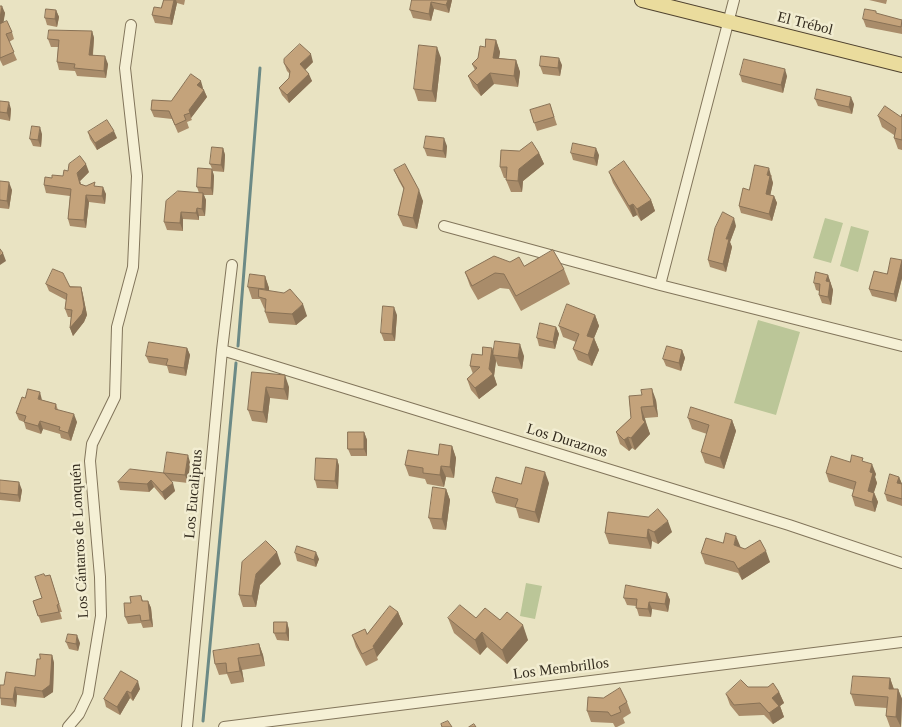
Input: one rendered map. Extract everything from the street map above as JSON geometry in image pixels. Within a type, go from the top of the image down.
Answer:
[{"type":"main road","name":"El Trébol","points":[[642,0],[902,65]]},
{"type":"street","points":[[660,285],[734,0]]},
{"type":"street","name":"Los Cántaros de Lonquén","points":[[68,727],[79,714],[88,695],[96,653],[101,597],[90,461],[92,444],[115,397],[117,327],[133,267],[137,176],[124,68],[131,25]]},
{"type":"street","points":[[444,226],[660,285],[902,346]]},
{"type":"street","name":"Los Eucaliptus","points":[[187,727],[222,350],[232,265]]},
{"type":"street","name":"Los Duraznos","points":[[222,350],[780,522],[902,563]]},
{"type":"street","name":"Los Membrillos","points":[[224,727],[902,642]]},
{"type":"green space","points":[[825,218],[843,223],[831,263],[813,258]]},
{"type":"green space","points":[[851,226],[869,231],[858,272],[840,266]]},
{"type":"green space","points":[[758,320],[800,332],[776,415],[734,403]]},
{"type":"green space","points":[[526,583],[542,586],[535,619],[520,616]]},
{"type":"building","points":[[164,0],[174,0],[170,18],[152,15],[154,7],[161,8]]},
{"type":"building","points":[[412,0],[448,0],[446,5],[431,2],[429,14],[410,10]]},
{"type":"building","points":[[46,9],[56,10],[55,19],[45,18]]},
{"type":"building","points":[[865,9],[902,20],[901,27],[863,19]]},
{"type":"building","points":[[7,21],[12,32],[6,34],[14,52],[0,58],[0,24]]},
{"type":"building","points":[[49,30],[92,31],[89,55],[105,56],[104,71],[74,68],[75,64],[57,62],[59,40],[48,39]]},
{"type":"building","points":[[486,39],[496,40],[493,58],[516,60],[514,76],[490,73],[477,85],[468,76],[477,68],[472,64],[478,58],[480,46],[485,47]]},
{"type":"building","points":[[300,44],[311,54],[300,64],[309,74],[287,95],[279,88],[289,78],[290,71],[284,63],[284,59]]},
{"type":"building","points":[[419,45],[437,47],[432,91],[414,89]]},
{"type":"building","points":[[541,56],[559,58],[558,68],[540,66]]},
{"type":"building","points":[[744,59],[785,69],[781,85],[740,75]]},
{"type":"building","points":[[191,74],[201,81],[197,85],[204,90],[189,110],[190,113],[184,115],[186,120],[175,125],[169,111],[151,110],[152,100],[171,101]]},
{"type":"building","points":[[817,89],[851,97],[849,107],[815,99]]},
{"type":"building","points":[[0,101],[9,102],[7,113],[0,112]]},
{"type":"building","points":[[550,104],[554,117],[534,123],[530,110]]},
{"type":"building","points":[[885,106],[901,117],[902,114],[902,140],[894,138],[896,128],[878,116]]},
{"type":"building","points":[[107,120],[114,131],[95,143],[88,132]]},
{"type":"building","points":[[32,126],[40,127],[38,140],[30,139]]},
{"type":"building","points":[[426,136],[444,138],[443,151],[424,148]]},
{"type":"building","points":[[532,142],[539,153],[519,169],[518,181],[506,180],[507,167],[500,167],[501,150],[519,151]]},
{"type":"building","points":[[573,143],[596,148],[594,158],[571,153]]},
{"type":"building","points":[[212,147],[223,148],[221,165],[210,164]]},
{"type":"building","points":[[80,156],[86,164],[77,173],[80,184],[86,186],[95,182],[94,186],[103,187],[102,196],[86,195],[84,220],[68,219],[71,189],[44,185],[45,177],[52,178],[52,175],[63,176],[64,170],[68,171],[69,164]]},
{"type":"building","points":[[624,161],[651,200],[637,209],[633,204],[629,206],[609,172]]},
{"type":"building","points":[[405,164],[419,190],[413,218],[398,215],[404,188],[394,170]]},
{"type":"building","points":[[755,165],[769,168],[767,175],[770,176],[766,194],[774,196],[769,214],[739,206],[743,188],[749,190]]},
{"type":"building","points":[[198,168],[212,169],[211,188],[197,187]]},
{"type":"building","points":[[0,181],[9,182],[7,201],[0,200]]},
{"type":"building","points":[[178,191],[203,193],[202,209],[197,208],[196,213],[181,212],[180,223],[164,222],[166,201]]},
{"type":"building","points":[[723,212],[734,218],[726,239],[729,239],[723,264],[708,260],[715,228]]},
{"type":"building","points":[[553,250],[564,269],[516,296],[504,274],[495,273],[472,286],[465,272],[494,256],[510,262],[519,257],[524,266]]},
{"type":"building","points":[[891,258],[902,260],[894,294],[869,289],[874,271],[887,274]]},
{"type":"building","points":[[53,269],[63,273],[70,287],[81,287],[84,307],[82,314],[70,328],[72,310],[65,309],[67,294],[46,284]]},
{"type":"building","points":[[816,272],[828,275],[826,281],[830,282],[828,297],[819,295],[820,284],[814,283]]},
{"type":"building","points":[[250,274],[265,276],[265,289],[248,287]]},
{"type":"building","points":[[259,289],[284,293],[290,289],[303,304],[292,314],[265,312],[266,299],[259,297]]},
{"type":"building","points":[[567,304],[595,315],[587,336],[594,338],[588,355],[573,349],[579,334],[559,326]]},
{"type":"building","points":[[383,306],[394,307],[392,334],[381,333]]},
{"type":"building","points":[[540,323],[556,327],[553,342],[537,338]]},
{"type":"building","points":[[495,341],[520,344],[518,358],[493,355]]},
{"type":"building","points":[[149,342],[187,348],[184,368],[166,365],[168,359],[146,356]]},
{"type":"building","points":[[667,346],[682,350],[679,363],[663,359]]},
{"type":"building","points":[[483,347],[492,348],[489,369],[493,374],[475,388],[467,379],[480,367],[470,366],[472,354],[482,355]]},
{"type":"building","points":[[252,372],[285,375],[284,389],[266,387],[263,412],[248,410]]},
{"type":"building","points":[[28,389],[40,392],[38,399],[56,404],[55,409],[74,414],[68,433],[59,430],[60,427],[40,421],[38,426],[24,422],[26,416],[16,413],[22,397],[25,398]]},
{"type":"building","points":[[652,389],[654,406],[641,407],[645,422],[631,438],[628,437],[624,440],[616,432],[631,418],[629,396],[642,395],[641,390]]},
{"type":"building","points":[[691,407],[732,420],[720,458],[701,452],[709,425],[688,418]]},
{"type":"building","points":[[348,432],[364,432],[364,449],[348,449]]},
{"type":"building","points":[[440,444],[452,446],[450,467],[441,466],[440,475],[423,473],[423,468],[405,465],[408,450],[438,455]]},
{"type":"building","points":[[167,452],[188,455],[185,475],[164,473]]},
{"type":"building","points":[[852,455],[863,458],[862,461],[872,464],[870,472],[873,473],[868,491],[874,493],[872,502],[852,496],[856,482],[826,473],[831,456],[850,462]]},
{"type":"building","points":[[316,458],[337,459],[335,481],[315,480]]},
{"type":"building","points":[[526,467],[545,472],[535,512],[515,507],[518,499],[492,492],[496,477],[521,484]]},
{"type":"building","points":[[130,469],[164,473],[173,483],[162,492],[151,480],[147,484],[118,482]]},
{"type":"building","points":[[890,474],[899,477],[897,483],[902,484],[902,499],[885,494]]},
{"type":"building","points":[[0,480],[19,482],[18,495],[0,493]]},
{"type":"building","points":[[433,487],[446,489],[442,519],[429,518]]},
{"type":"building","points":[[658,509],[668,521],[654,532],[648,529],[647,538],[605,533],[608,512],[648,517]]},
{"type":"building","points":[[726,533],[736,536],[734,545],[745,549],[760,540],[766,551],[738,569],[734,562],[701,553],[706,538],[723,543]]},
{"type":"building","points":[[266,541],[277,552],[256,574],[252,596],[239,595],[242,562]]},
{"type":"building","points":[[297,546],[316,552],[314,560],[295,553]]},
{"type":"building","points":[[44,574],[45,576],[50,575],[59,604],[57,605],[59,612],[38,616],[33,601],[42,598],[35,577]]},
{"type":"building","points":[[626,585],[667,593],[665,604],[649,602],[648,609],[636,608],[637,599],[624,598]]},
{"type":"building","points":[[141,596],[142,601],[148,601],[150,620],[141,621],[140,615],[125,617],[124,603],[131,603],[130,597]]},
{"type":"building","points":[[460,605],[476,618],[485,608],[500,620],[507,612],[523,625],[502,650],[482,632],[475,640],[448,618]]},
{"type":"building","points":[[390,606],[398,612],[373,646],[374,648],[362,654],[352,635],[365,629],[367,634]]},
{"type":"building","points":[[274,622],[287,622],[286,633],[274,633]]},
{"type":"building","points":[[68,634],[77,635],[76,644],[66,642]]},
{"type":"building","points":[[259,644],[261,655],[238,658],[240,671],[227,673],[226,663],[215,664],[213,651]]},
{"type":"building","points":[[40,654],[52,655],[50,685],[42,691],[15,687],[13,699],[0,698],[0,685],[4,685],[6,672],[35,676],[37,659],[40,659]]},
{"type":"building","points":[[121,671],[138,681],[131,693],[127,691],[117,707],[104,699]]},
{"type":"building","points":[[853,676],[890,678],[889,689],[898,689],[896,717],[886,716],[888,697],[851,694]]},
{"type":"building","points":[[741,680],[748,687],[768,687],[773,683],[779,692],[772,698],[779,706],[769,713],[760,703],[734,705],[726,694]]},
{"type":"building","points":[[620,688],[627,702],[619,707],[621,712],[611,716],[608,712],[587,711],[588,697],[603,698]]},
{"type":"building","points":[[448,721],[452,727],[442,727],[441,724]]},
{"type":"waterway","points":[[238,346],[260,68]]},
{"type":"waterway","points":[[203,721],[236,363]]}]
